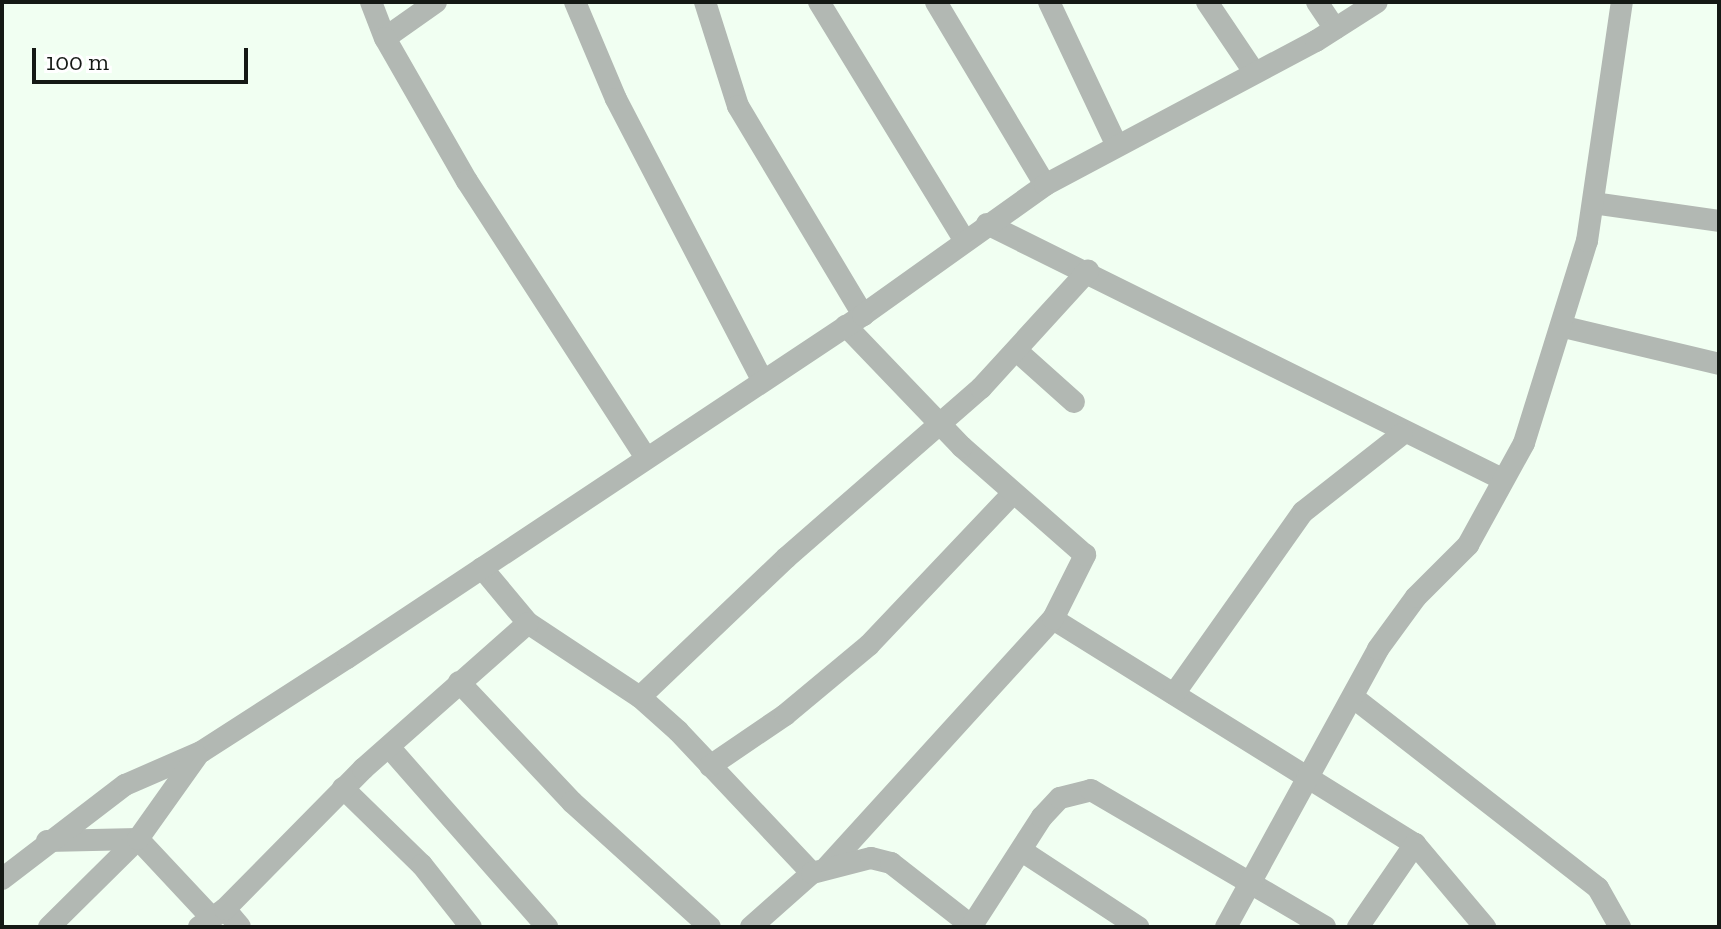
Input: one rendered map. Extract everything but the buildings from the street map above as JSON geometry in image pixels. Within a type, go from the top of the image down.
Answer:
[{"type":"street","points":[[371,2],[385,38],[467,181],[644,455]]},
{"type":"street","points":[[385,38],[436,2]]},
{"type":"street","points":[[575,2],[616,99],[763,381]]},
{"type":"street","points":[[705,2],[738,106],[855,320],[941,424],[1013,493],[1085,555],[1053,619],[819,870],[751,927]]},
{"type":"street","points":[[819,2],[964,240]]},
{"type":"street","points":[[936,2],[1045,185]]},
{"type":"street","points":[[1049,2],[1116,144]]},
{"type":"street","points":[[1207,2],[1254,72]]},
{"type":"street","points":[[1317,2],[1335,29]]},
{"type":"street","points":[[2,879],[46,841],[125,785],[201,752],[482,568],[644,455],[855,320],[1045,185],[1116,144],[1335,29],[1377,2]]},
{"type":"street","points":[[1226,927],[1305,775],[1354,698],[1397,620],[1468,545],[1524,443],[1564,327],[1593,203],[1622,2]]},
{"type":"street","points":[[1593,203],[1719,221]]},
{"type":"street","points":[[987,224],[1088,271],[1402,434],[1502,479]]},
{"type":"street","points":[[640,697],[797,548],[941,424],[1018,352],[1088,271]]},
{"type":"street","points":[[1564,327],[1719,364]]},
{"type":"street","points":[[1018,352],[1074,402]]},
{"type":"street","points":[[1174,694],[1303,512],[1402,434]]},
{"type":"street","points":[[710,766],[857,655],[1013,493]]},
{"type":"street","points":[[482,568],[528,623],[640,697],[819,870]]},
{"type":"street","points":[[1053,619],[1415,844],[1485,927]]},
{"type":"street","points":[[211,918],[343,788],[528,623]]},
{"type":"street","points":[[459,682],[572,802],[710,927]]},
{"type":"street","points":[[1354,698],[1598,888],[1615,918],[1594,927]]},
{"type":"street","points":[[389,747],[547,927]]},
{"type":"street","points":[[52,926],[138,839],[155,811],[201,752]]},
{"type":"street","points":[[125,785],[155,811]]},
{"type":"street","points":[[343,788],[422,865],[471,927]]},
{"type":"street","points":[[819,870],[852,859],[891,863],[972,927],[1060,798],[1091,790],[1248,887],[1325,927]]},
{"type":"street","points":[[46,841],[138,839],[211,918],[240,927]]},
{"type":"street","points":[[1358,927],[1415,844]]},
{"type":"street","points":[[1022,851],[1138,927]]}]
